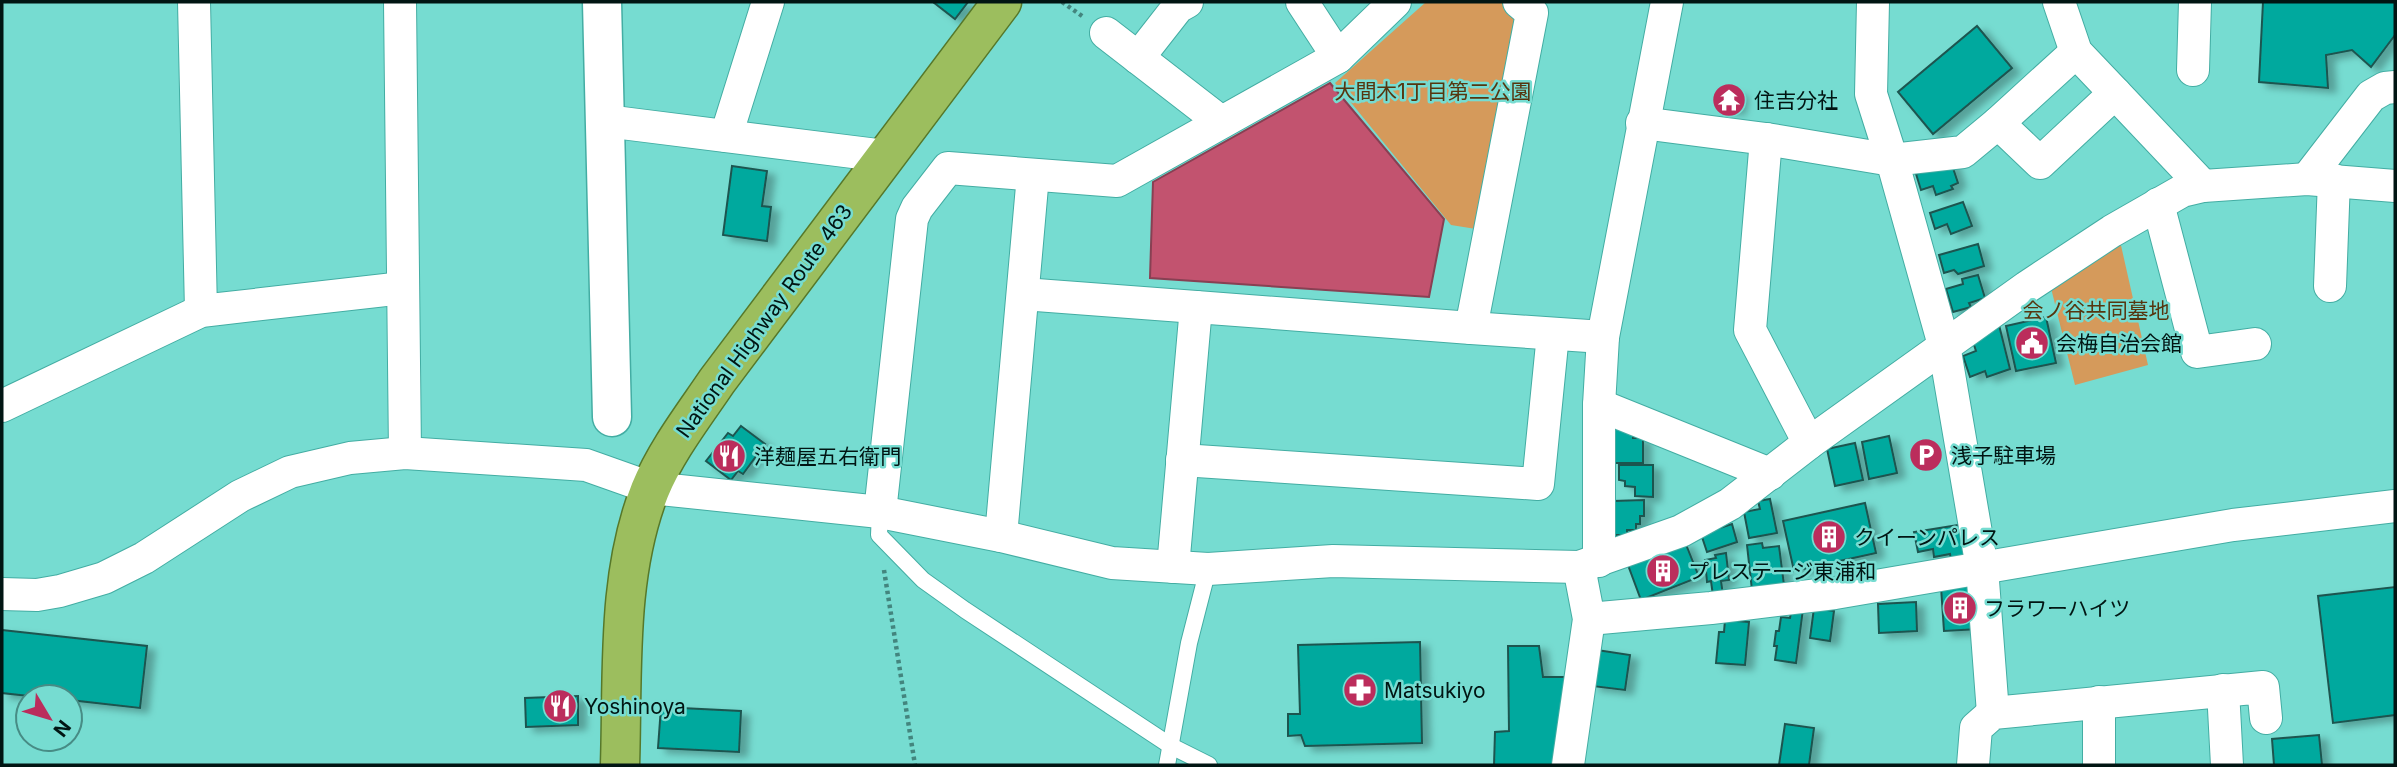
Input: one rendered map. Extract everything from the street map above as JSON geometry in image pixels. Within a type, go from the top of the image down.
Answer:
[{"type":"highway","name":"National Highway Route 463","points":[[620,765],[625,607],[632,544],[651,488],[688,424],[717,381],[1002,2]]},
{"type":"street","points":[[194,2],[201,311]]},
{"type":"street","points":[[400,2],[405,453]]},
{"type":"street","points":[[602,2],[612,417]]},
{"type":"street","points":[[726,136],[768,2]]},
{"type":"street","points":[[1138,58],[1178,6],[1187,2]]},
{"type":"street","points":[[1302,2],[1338,57]]},
{"type":"street","points":[[879,524],[912,219],[917,208],[948,168],[1117,181],[1338,57],[1395,2]]},
{"type":"street","points":[[1471,328],[1532,13],[1519,2]]},
{"type":"street","points":[[1568,765],[1588,619],[1603,337],[1667,2]]},
{"type":"street","points":[[1873,2],[1871,94],[1944,345],[1982,568],[1993,713]]},
{"type":"street","points":[[2059,2],[2076,52],[2203,186]]},
{"type":"street","points":[[2193,70],[2195,2]]},
{"type":"street","points":[[1106,33],[1221,122]]},
{"type":"street","points":[[1642,123],[1766,139],[1892,160],[1963,152],[2076,52]]},
{"type":"street","points":[[2330,286],[2321,180],[2371,96],[2395,87]]},
{"type":"street","points":[[1998,123],[2040,163],[2115,93]]},
{"type":"street","points":[[606,121],[885,156]]},
{"type":"street","points":[[1766,139],[1750,330],[1809,443]]},
{"type":"street","points":[[1001,536],[1033,175]]},
{"type":"street","points":[[2,594],[49,593],[83,586],[104,578],[144,558],[240,496],[290,472],[350,458],[405,453],[586,465],[651,488],[879,524],[1001,536],[1112,563],[1208,569],[1334,561],[1589,564],[1699,522],[1730,504],[1944,345],[2070,258],[2182,191],[2203,186],[2321,180],[2395,186]]},
{"type":"street","points":[[2158,204],[2197,352],[2255,344]]},
{"type":"street","points":[[2,406],[201,311],[403,288]]},
{"type":"street","points":[[1023,294],[1603,337]]},
{"type":"street","points":[[1173,567],[1196,307]]},
{"type":"street","points":[[1182,460],[1538,484],[1553,334]]},
{"type":"street","points":[[1598,405],[1770,474]]},
{"type":"street","points":[[1588,619],[1835,593],[2233,525],[2395,506]]},
{"type":"street","points":[[1973,765],[1976,727],[1993,713],[2263,687],[2266,718]]},
{"type":"street","points":[[2223,690],[2227,765]]},
{"type":"street","points":[[2099,702],[2099,765]]},
{"type":"lane","points":[[879,524],[923,580],[1171,746],[1209,765]]},
{"type":"lane","points":[[1167,765],[1189,643],[1208,569]]},
{"type":"path","points":[[879,524],[915,765]]},
{"type":"green space","name":"大間木1丁目第二公園","points":[[1426,2],[1501,2],[1514,13],[1518,31],[1476,229],[1451,225],[1335,83]]},
{"type":"green space","name":"会ノ谷共同墓地","points":[[2120,241],[2148,365],[2075,385],[2051,288]]},
{"type":"shaded area","points":[[1330,83],[1444,219],[1429,297],[1150,278],[1153,182]]},
{"type":"building","points":[[933,2],[968,2],[955,19]]},
{"type":"building","points":[[2263,2],[2395,2],[2395,35],[2371,67],[2352,50],[2326,55],[2328,88],[2259,82]]},
{"type":"building","points":[[1977,26],[2012,68],[1933,134],[1898,92]]},
{"type":"building","name":"住吉分社","points":[[1720,89],[1740,93],[1737,110],[1717,107]]},
{"type":"building","points":[[1951,162],[1958,183],[1951,186],[1953,189],[1936,195],[1933,186],[1921,190],[1916,174]]},
{"type":"building","points":[[732,166],[767,171],[762,206],[771,207],[767,241],[723,235]]},
{"type":"building","points":[[1963,202],[1972,226],[1951,234],[1947,224],[1935,229],[1930,213]]},
{"type":"building","points":[[1978,244],[1984,266],[1958,274],[1954,270],[1944,273],[1939,255]]},
{"type":"building","points":[[1978,275],[1985,298],[1969,303],[1971,307],[1953,312],[1946,289],[1963,284],[1962,279]]},
{"type":"building","points":[[2046,317],[2056,363],[2016,371],[2006,326]]},
{"type":"building","points":[[1999,325],[2010,369],[1987,377],[1985,371],[1970,377],[1963,356],[1976,351],[1973,342]]},
{"type":"building","points":[[741,426],[765,444],[743,474],[738,471],[731,480],[706,461],[728,433],[733,436]]},
{"type":"building","points":[[1615,429],[1633,429],[1633,438],[1643,438],[1643,463],[1615,463]]},
{"type":"building","points":[[1889,436],[1897,473],[1869,479],[1862,442]]},
{"type":"building","points":[[1855,443],[1863,480],[1835,486],[1827,449]]},
{"type":"building","points":[[1619,465],[1653,465],[1653,497],[1635,496],[1635,487],[1625,486],[1625,481],[1619,480]]},
{"type":"building","points":[[1770,499],[1777,533],[1749,538],[1744,512],[1760,509],[1758,501]]},
{"type":"building","points":[[1644,500],[1644,516],[1640,516],[1640,524],[1636,524],[1636,530],[1627,530],[1627,535],[1614,535],[1613,501]]},
{"type":"building","name":"クイーンパレス","points":[[1865,503],[1876,553],[1794,571],[1783,521]]},
{"type":"building","points":[[1732,524],[1737,542],[1707,552],[1701,534]]},
{"type":"building","points":[[1965,524],[1970,556],[1951,560],[1950,554],[1934,557],[1933,549],[1918,552],[1914,532]]},
{"type":"building","name":"プレステージ東浦和","points":[[1685,542],[1699,577],[1641,600],[1628,565]]},
{"type":"building","points":[[1762,543],[1763,548],[1779,546],[1784,585],[1752,590],[1747,545]]},
{"type":"building","points":[[1726,553],[1729,580],[1721,581],[1723,595],[1713,596],[1711,581],[1707,582],[1705,560]]},
{"type":"building","name":"フラワーハイツ","points":[[1976,584],[1979,629],[1944,631],[1941,587]]},
{"type":"building","points":[[2395,587],[2395,715],[2333,723],[2318,596]]},
{"type":"building","points":[[1916,602],[1917,631],[1879,633],[1878,604]]},
{"type":"building","points":[[1792,608],[1803,609],[1796,663],[1775,660],[1776,631],[1779,631],[1781,617],[1790,618]]},
{"type":"building","points":[[1814,608],[1834,611],[1830,641],[1810,638]]},
{"type":"building","points":[[1725,620],[1749,622],[1745,665],[1716,663],[1719,632],[1724,632]]},
{"type":"building","points":[[2,630],[147,646],[140,708],[84,702],[84,683],[14,683],[14,694],[2,693]]},
{"type":"building","points":[[1420,642],[1422,743],[1305,746],[1301,735],[1288,736],[1288,714],[1300,714],[1298,645]]},
{"type":"building","points":[[1508,646],[1539,646],[1543,677],[1565,677],[1556,765],[1494,765],[1495,732],[1509,731]]},
{"type":"building","points":[[1597,650],[1630,655],[1625,690],[1592,686]]},
{"type":"building","points":[[578,696],[578,725],[526,727],[525,698]]},
{"type":"building","points":[[661,707],[741,711],[739,752],[658,748]]},
{"type":"building","points":[[1785,724],[1814,728],[1809,765],[1779,765]]},
{"type":"building","points":[[2319,735],[2322,765],[2274,765],[2272,739]]},
{"type":"place","name":"住吉分社","points":[[1729,100]]},
{"type":"place","name":"会梅自治会館","points":[[2032,343]]},
{"type":"place","name":"浅子駐車場","points":[[1926,455]]},
{"type":"place","name":"洋麺屋五右衛門","points":[[729,456]]},
{"type":"place","name":"クイーンパレス","points":[[1829,537]]},
{"type":"place","name":"プレステージ東浦和","points":[[1663,571]]},
{"type":"place","name":"フラワーハイツ","points":[[1960,608]]},
{"type":"place","name":"Matsukiyo","points":[[1360,690]]},
{"type":"place","name":"Yoshinoya","points":[[560,706]]}]
